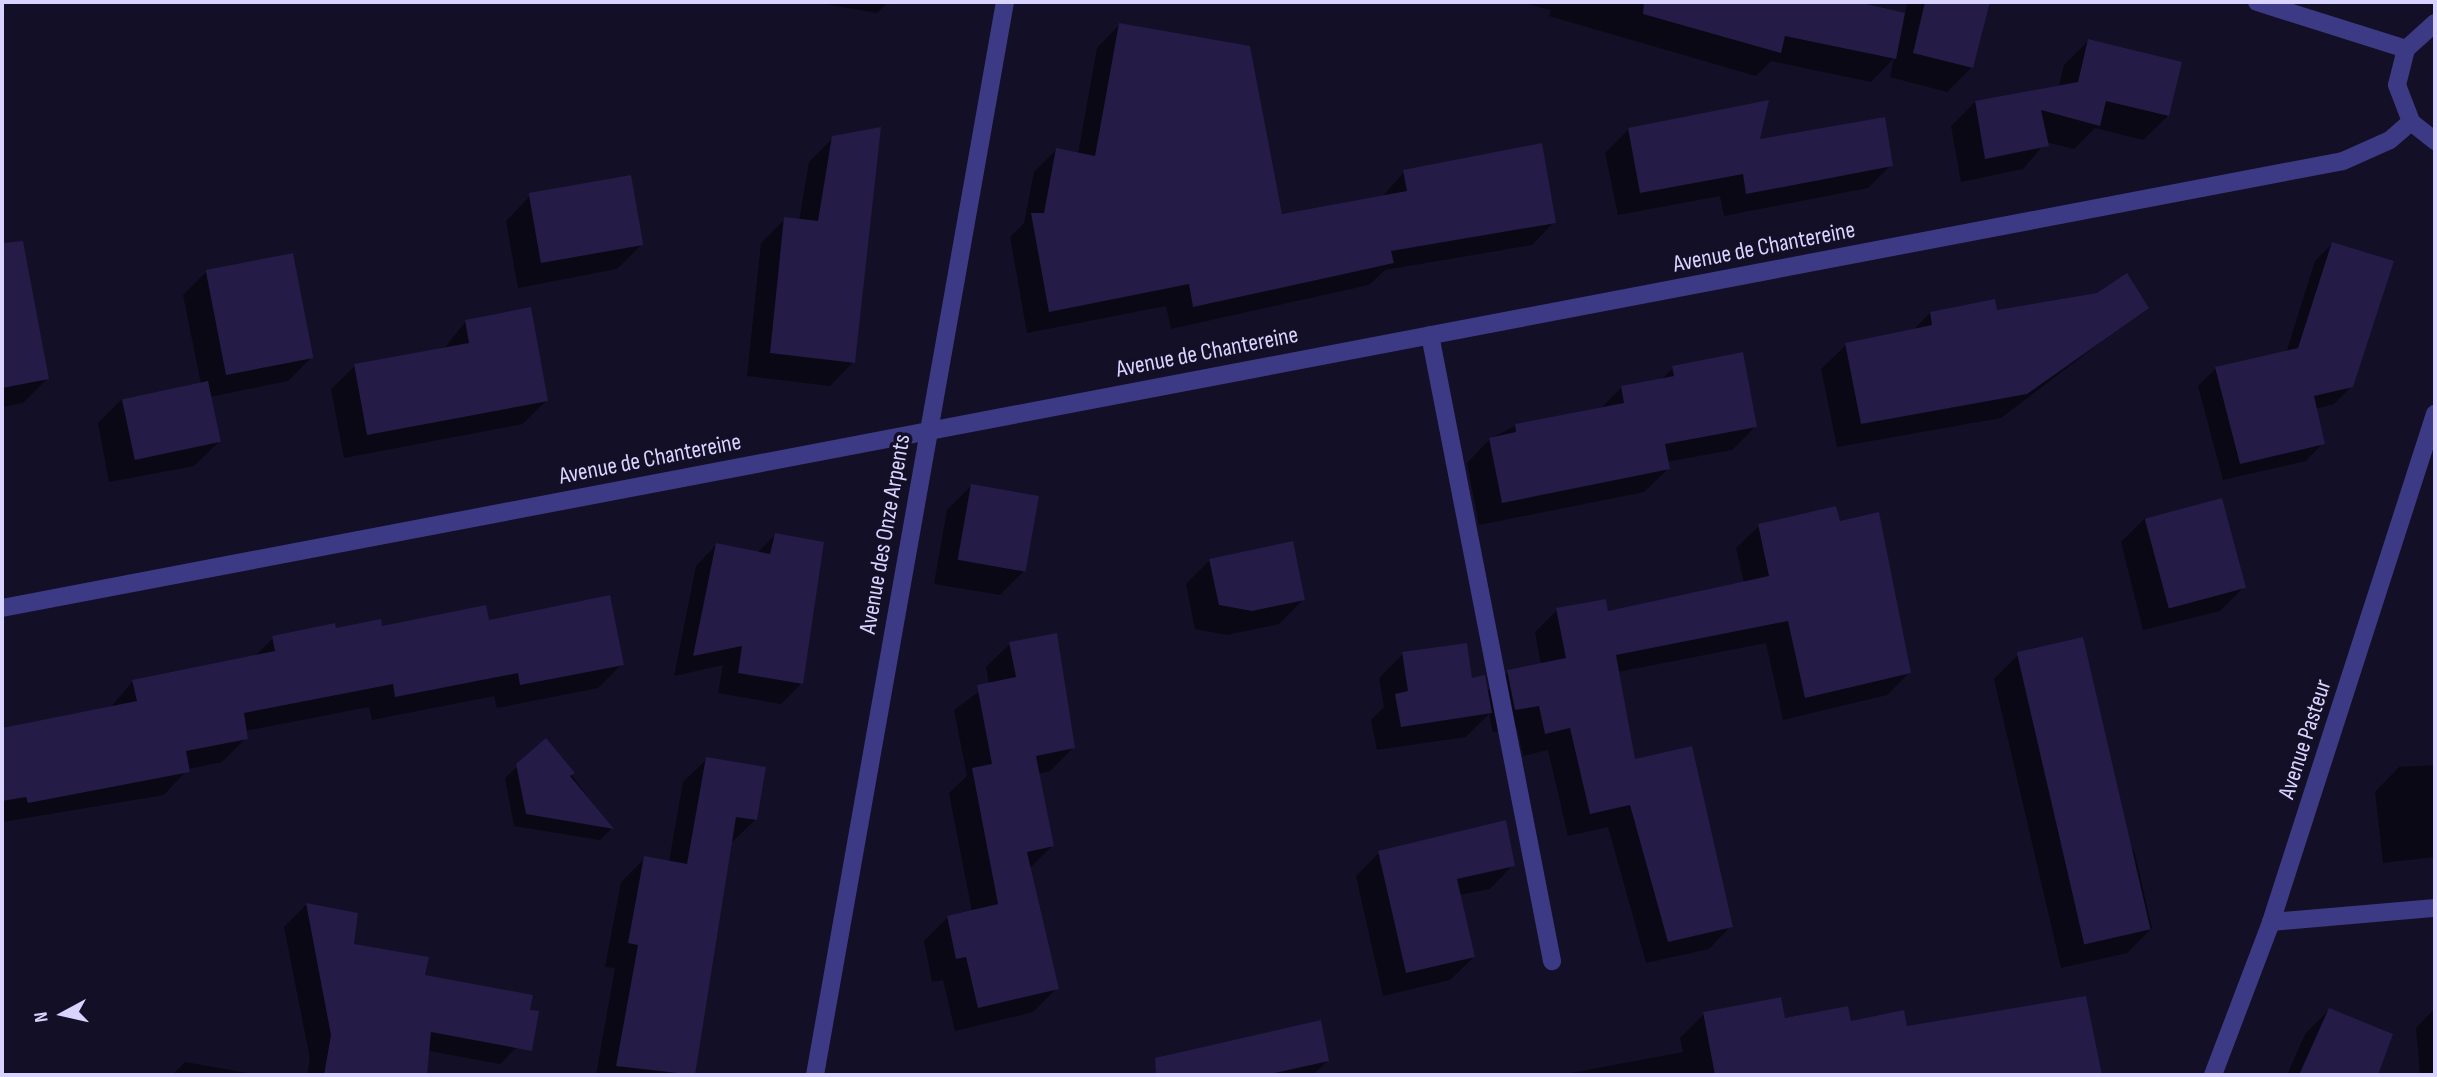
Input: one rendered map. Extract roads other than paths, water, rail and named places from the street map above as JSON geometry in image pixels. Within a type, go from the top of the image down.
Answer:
[{"type":"street","name":"Avenue des Onze Arpents","points":[[815,1075],[1005,2]]},
{"type":"street","points":[[2257,2],[2406,49]]},
{"type":"street","points":[[2435,23],[2406,49],[2398,85],[2410,121],[2435,141]]},
{"type":"street","name":"Avenue de Chantereine","points":[[2,608],[2343,161],[2390,140],[2410,121]]},
{"type":"street","points":[[1430,335],[1552,961]]},
{"type":"street","name":"Avenue Pasteur","points":[[2213,1075],[2271,922],[2435,414]]},
{"type":"street","points":[[2271,922],[2435,908]]}]
